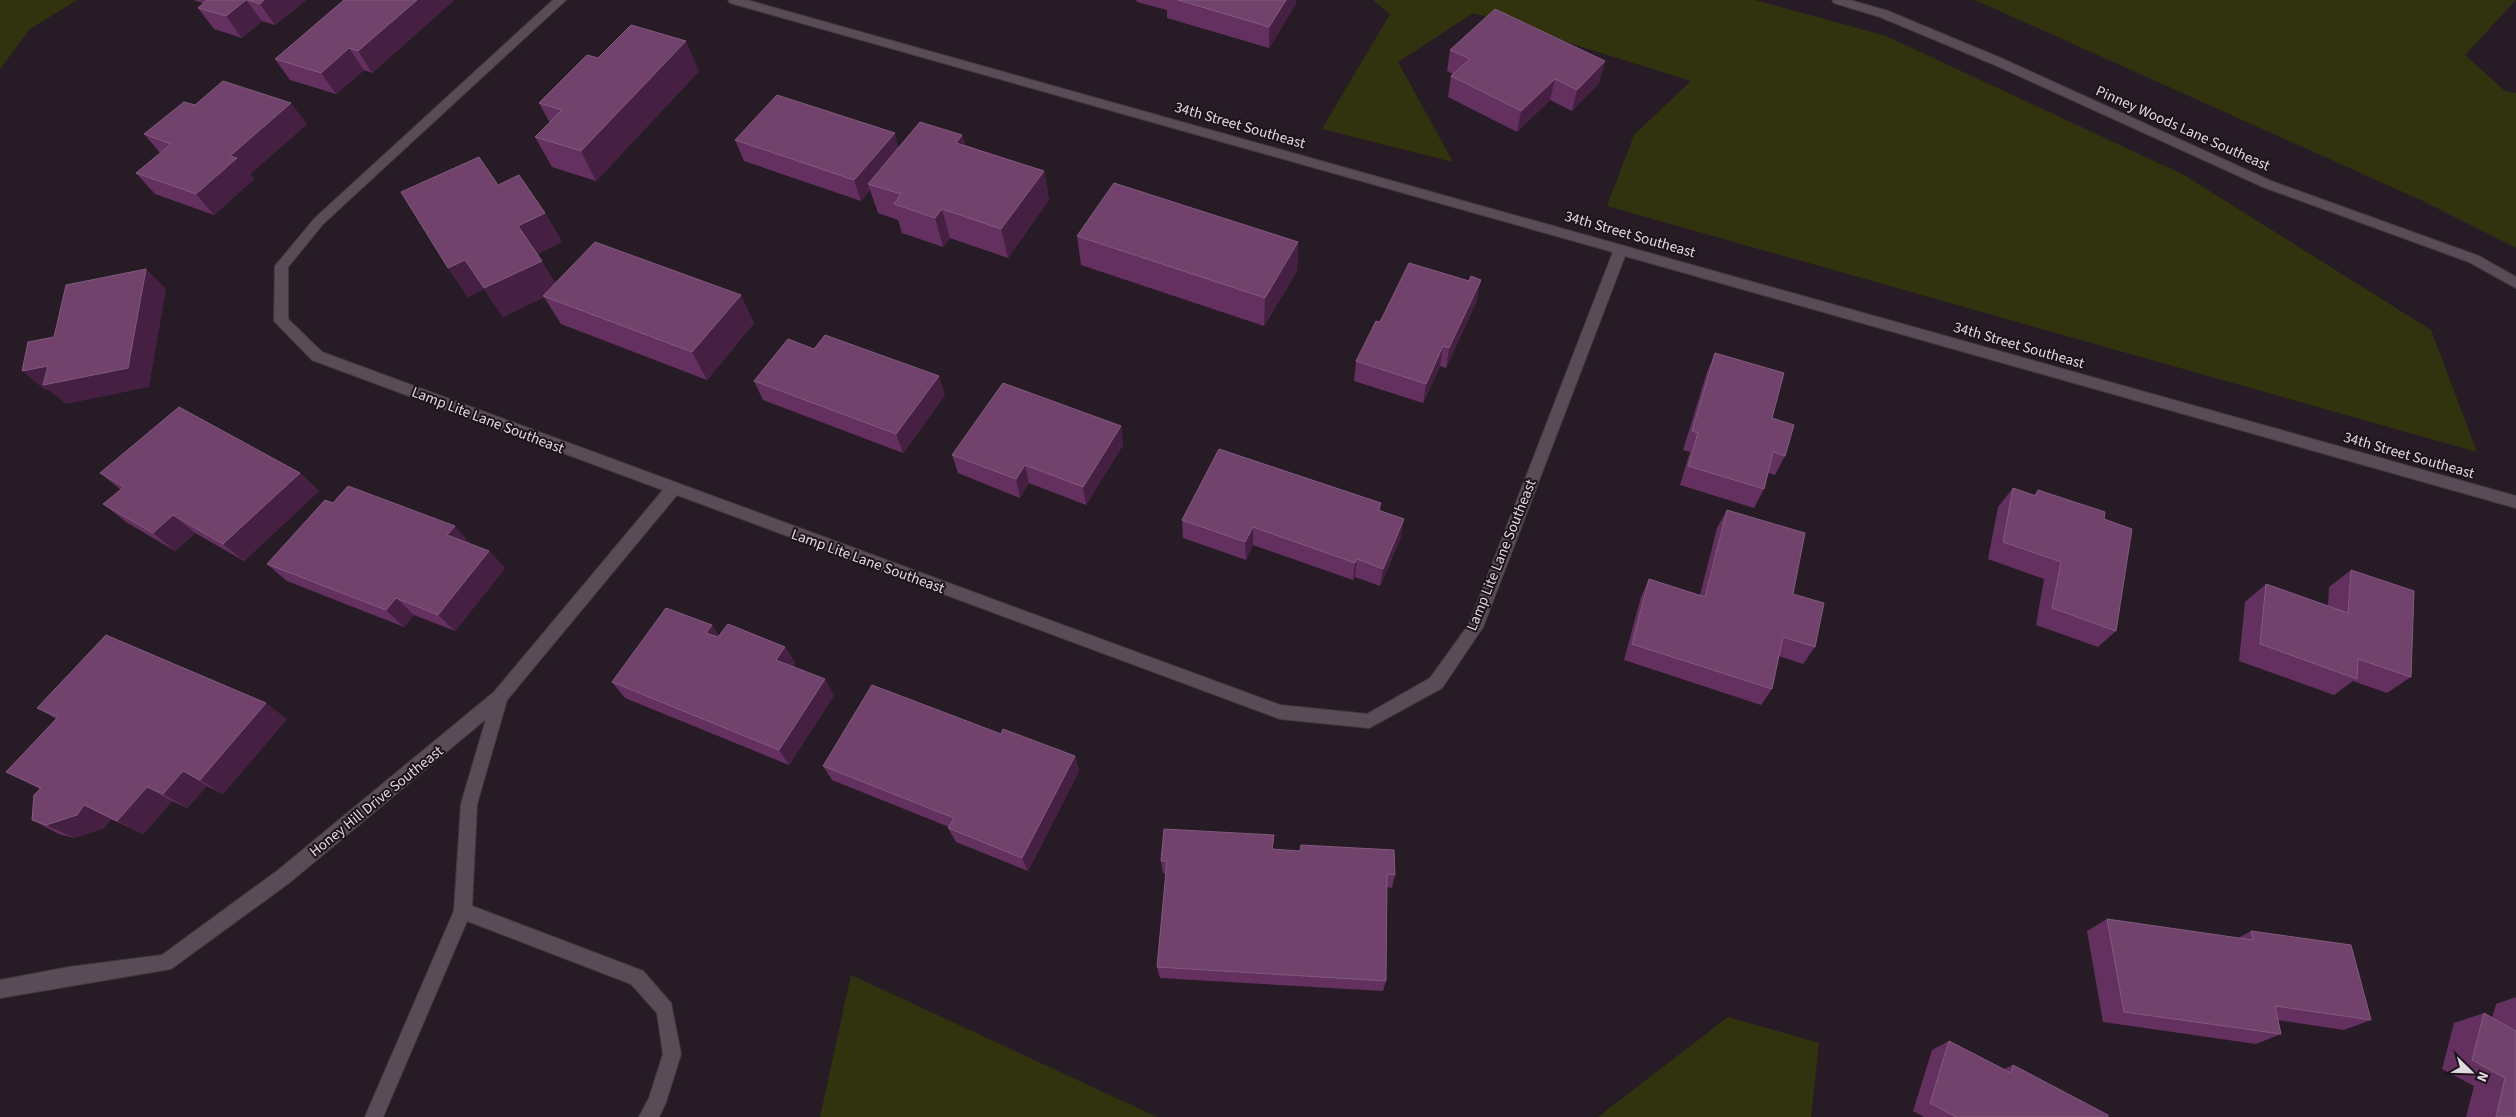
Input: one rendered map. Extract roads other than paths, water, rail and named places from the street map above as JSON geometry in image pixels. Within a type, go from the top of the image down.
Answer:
[{"type":"street","name":"Lamp Lite Lane Southeast","points":[[560,0],[319,221],[282,266],[281,322],[317,356],[1280,712],[1369,721],[1436,683],[1475,627],[1621,249]]},
{"type":"street","name":"34th Street Southeast","points":[[734,0],[2516,502]]},
{"type":"street","name":"Pinney Woods Lane Southeast","points":[[1838,0],[1884,14],[1999,62],[2266,184],[2474,259],[2516,283]]},
{"type":"street","name":"Honey Hill Drive Southeast","points":[[0,989],[69,976],[165,963],[283,877],[500,697],[673,489]]},
{"type":"street","points":[[374,1117],[463,911],[469,804],[500,697]]},
{"type":"street","points":[[463,911],[637,977],[665,1009],[672,1054],[657,1102],[648,1117]]}]
